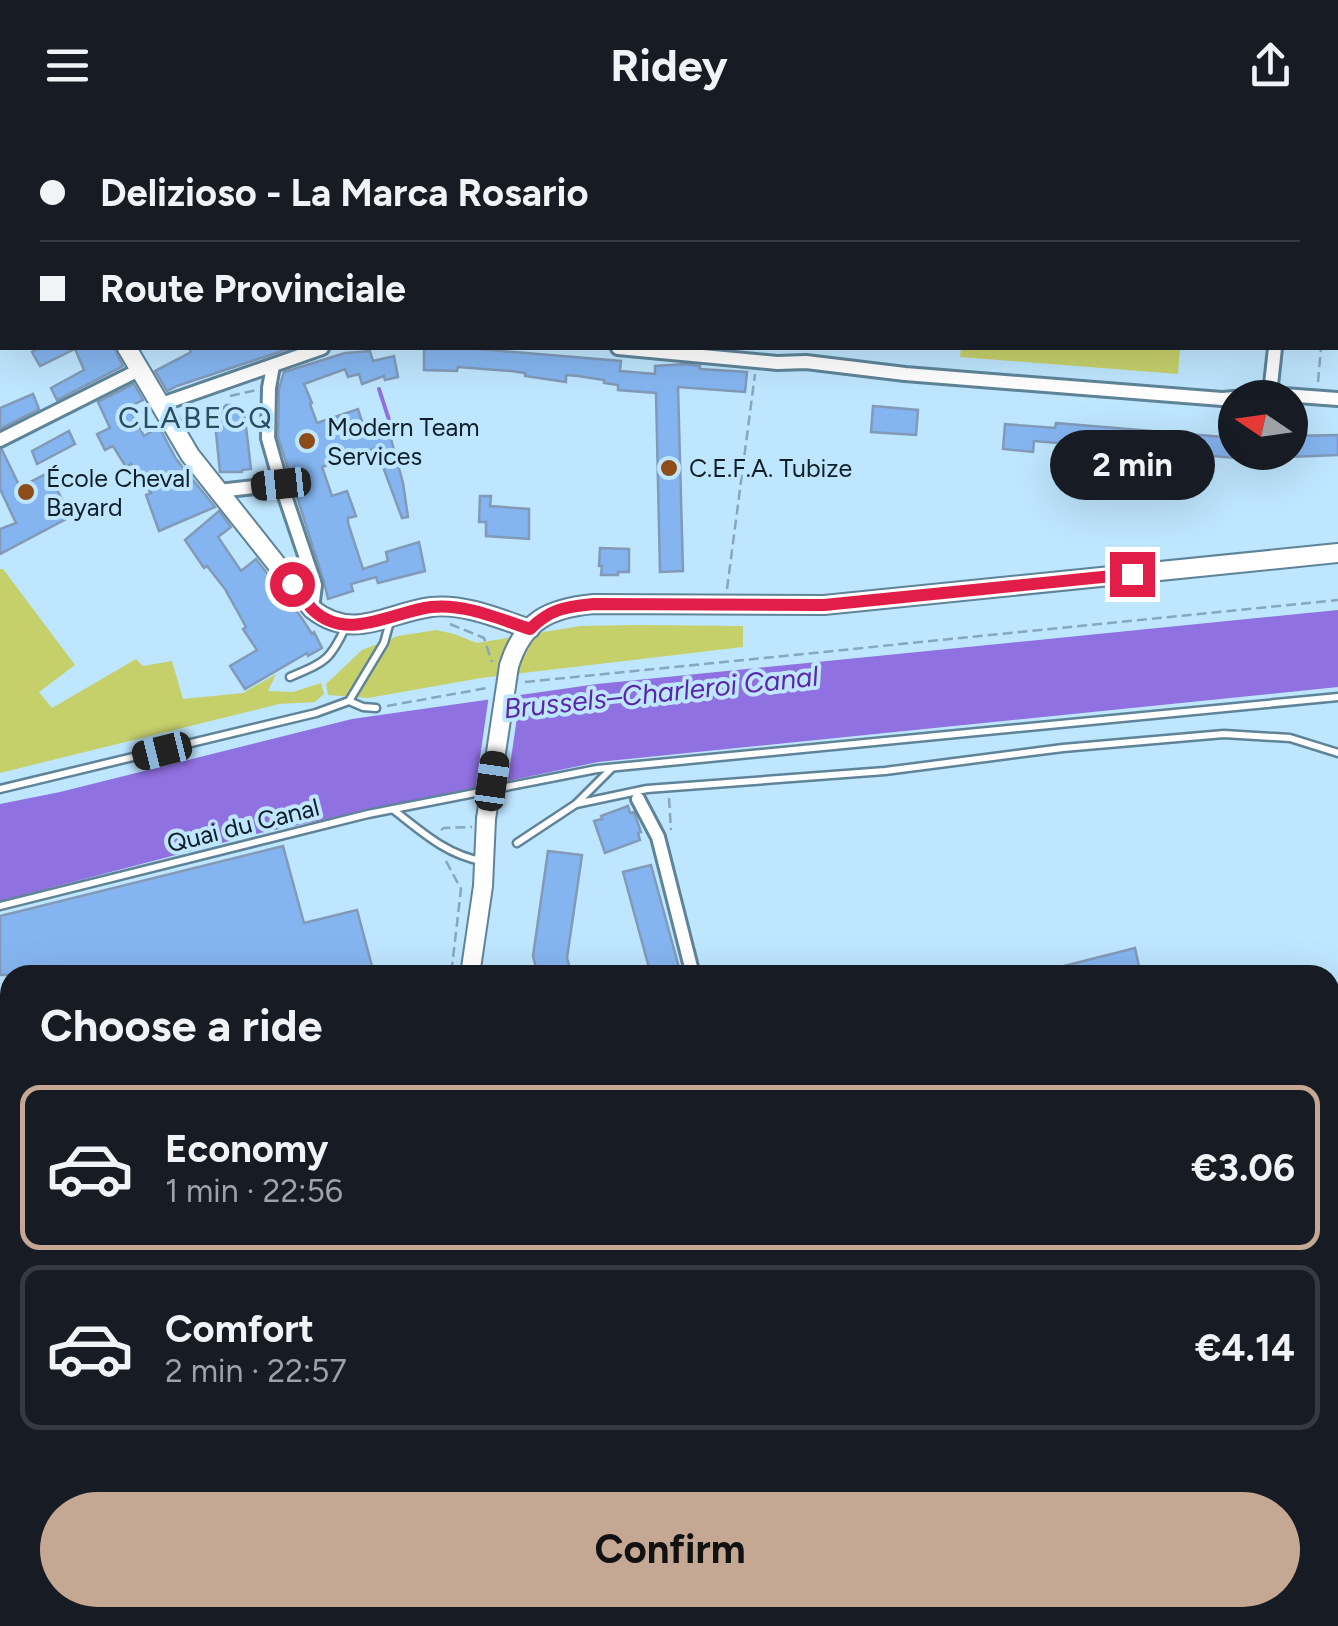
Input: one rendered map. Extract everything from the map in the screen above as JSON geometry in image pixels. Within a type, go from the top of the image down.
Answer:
[{"type":"main road","points":[[128,350],[190,455],[322,617],[346,626],[431,607],[459,608],[530,629]]},
{"type":"main road","points":[[471,965],[484,862],[481,819],[502,669],[523,636],[543,616],[564,606],[824,605],[1338,553]]},
{"type":"street","points":[[159,404],[317,350]]},
{"type":"street","points":[[639,350],[756,361],[807,355],[904,374],[1218,399]]},
{"type":"street","points":[[1272,380],[1275,350]]},
{"type":"street","points":[[273,366],[268,438],[314,585],[312,609]]},
{"type":"street","points":[[0,440],[138,370]]},
{"type":"street","points":[[1308,397],[1338,399]]},
{"type":"street","points":[[219,491],[281,484]]},
{"type":"street","points":[[638,799],[658,837],[690,965]]},
{"type":"lane","points":[[349,702],[384,643],[392,618]]},
{"type":"lane","points":[[290,677],[318,665],[334,652],[346,626]]},
{"type":"lane","name":"Quai du Canal","points":[[0,906],[368,814],[612,768],[1338,698]]},
{"type":"lane","points":[[0,790],[349,702],[376,708]]},
{"type":"lane","points":[[576,804],[648,789],[884,771],[1063,748],[1224,734],[1290,738],[1338,753]]},
{"type":"lane","points":[[517,843],[576,804],[612,768]]},
{"type":"lane","points":[[394,810],[462,858],[484,862]]},
{"type":"path","points":[[1317,398],[1321,350]]},
{"type":"path","points":[[725,605],[756,361]]},
{"type":"path","points":[[219,396],[238,396],[269,388]]},
{"type":"path","points":[[525,682],[1338,600]]},
{"type":"path","points":[[431,607],[432,620],[484,638],[502,669]]},
{"type":"path","points":[[376,708],[488,688]]},
{"type":"path","points":[[668,787],[672,841]]},
{"type":"path","points":[[452,965],[461,889],[433,840],[444,828],[474,826],[481,819]]},
{"type":"green space","points":[[961,350],[1180,350],[1178,374],[960,357]]},
{"type":"green space","points":[[0,569],[75,665],[39,692],[52,708],[136,659],[143,666],[172,661],[183,699],[243,693],[276,674],[268,691],[293,692],[321,683],[324,694],[315,702],[279,704],[0,773]]},
{"type":"green space","points":[[580,626],[743,626],[743,647],[481,678],[368,698],[328,695],[326,684],[362,650],[398,636],[436,630],[477,643]]},
{"type":"water","name":"Brussels–Charleroi Canal","points":[[1338,610],[1338,687],[598,762],[260,833],[0,901],[0,804],[352,719],[597,684]]},
{"type":"pier","points":[[521,690],[507,786],[475,792],[489,695]]},
{"type":"building","points":[[36,350],[73,350],[40,366],[32,352]]},
{"type":"building","points":[[75,350],[115,350],[123,366],[57,400],[51,388],[84,370]]},
{"type":"building","points":[[285,350],[167,391],[155,371],[191,352]]},
{"type":"building","points":[[424,350],[489,350],[621,361],[620,371],[655,374],[655,366],[686,364],[700,369],[747,372],[745,392],[678,387],[683,571],[660,572],[656,393],[618,390],[618,385],[604,380],[578,376],[566,375],[566,382],[511,371],[458,367],[457,371],[424,370]]},
{"type":"building","points":[[370,351],[373,361],[394,356],[398,377],[385,380],[384,376],[362,384],[359,374],[348,377],[345,369],[304,384],[317,423],[358,409],[367,436],[388,428],[408,517],[402,518],[376,448],[322,467],[332,496],[347,491],[356,516],[348,518],[348,523],[363,569],[388,561],[386,552],[419,542],[425,571],[378,583],[376,577],[351,584],[353,591],[328,599],[278,437],[279,389],[284,372],[345,353]]},
{"type":"building","points":[[134,384],[143,400],[129,407],[144,436],[159,427],[176,459],[215,507],[159,531],[146,495],[151,493],[131,464],[126,467],[113,446],[105,450],[97,434],[110,428],[98,402]]},
{"type":"building","points":[[33,394],[39,409],[0,429],[0,408]]},
{"type":"building","points":[[226,405],[244,410],[251,469],[242,472],[220,472],[214,413]]},
{"type":"building","points":[[873,406],[918,410],[916,435],[871,432]]},
{"type":"building","points":[[1056,423],[1218,437],[1218,457],[1034,441],[1033,452],[1003,449],[1005,424],[1055,428]]},
{"type":"building","points":[[69,431],[75,444],[37,464],[32,451]]},
{"type":"building","points":[[1338,435],[1338,455],[1308,456],[1308,436]]},
{"type":"building","name":"École Cheval Bayard","points":[[0,450],[20,487],[44,475],[50,487],[55,485],[70,517],[0,554],[0,529],[16,523],[0,489]]},
{"type":"building","points":[[480,496],[491,496],[490,506],[529,509],[529,539],[486,536],[486,522],[479,522]]},
{"type":"building","points":[[219,511],[231,527],[218,537],[241,571],[256,559],[314,632],[322,648],[245,689],[230,666],[257,650],[225,589],[185,540]]},
{"type":"building","points":[[600,548],[629,549],[629,572],[601,575]]},
{"type":"building","points":[[628,806],[630,813],[634,812],[640,840],[605,853],[594,821]]},
{"type":"building","points":[[283,846],[304,923],[357,910],[372,965],[0,965],[0,916]]},
{"type":"building","points":[[548,851],[582,855],[569,965],[535,965],[533,956]]},
{"type":"building","points":[[651,865],[678,965],[648,965],[623,872]]},
{"type":"building","points":[[1135,948],[1139,965],[1068,965]]},
{"type":"waterway","points":[[379,389],[391,426]]},
{"type":"place","name":"Modern Team Services","points":[[307,441]]},
{"type":"place","name":"C.E.F.A. Tubize","points":[[669,468]]},
{"type":"place","name":"École Cheval Bayard","points":[[26,492]]},
{"type":"district","name":"CLABECQ","points":[[196,418]]},
{"type":"route","points":[[292,584],[322,617],[346,626],[431,607],[459,608],[530,629],[543,616],[564,606],[824,605],[1132,574]]}]
